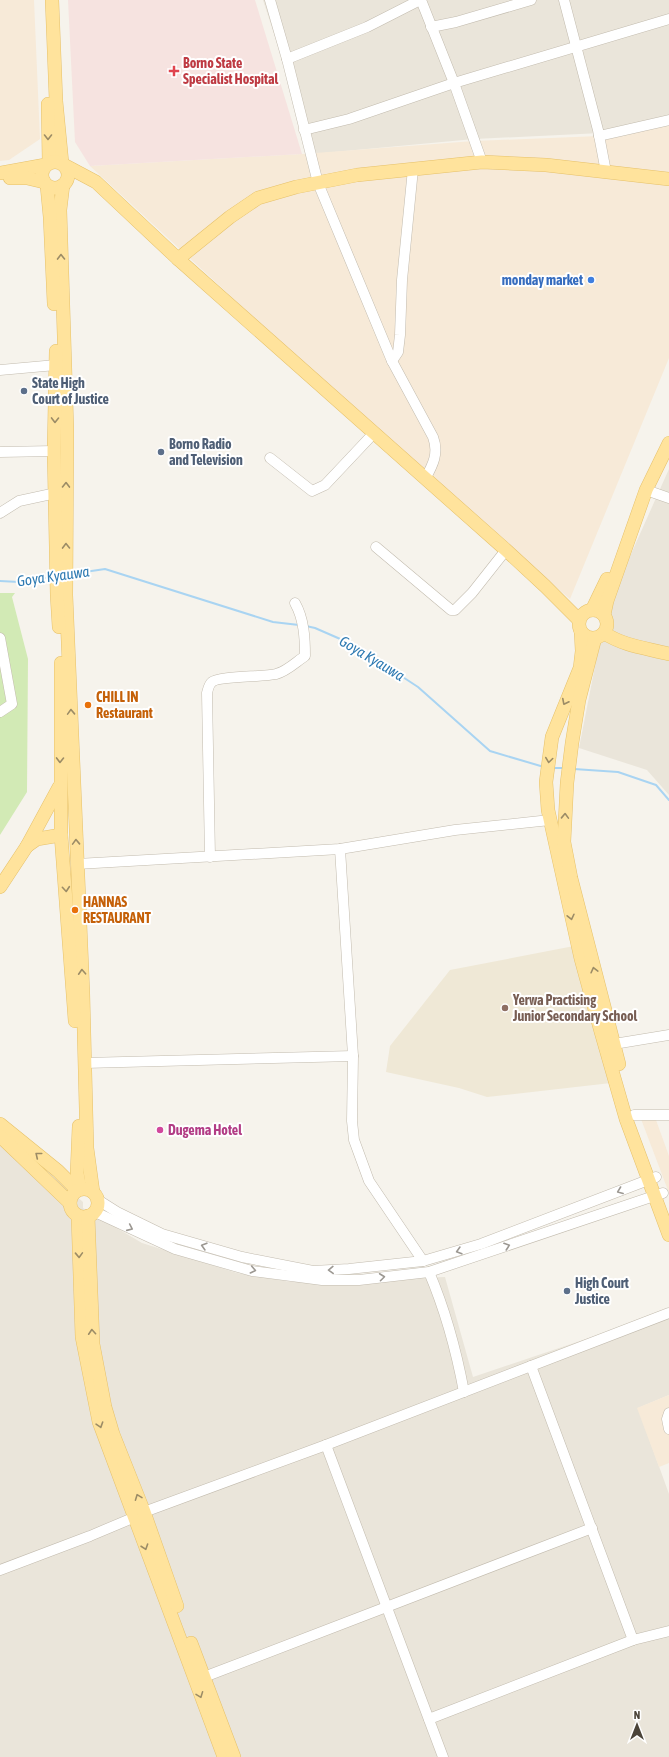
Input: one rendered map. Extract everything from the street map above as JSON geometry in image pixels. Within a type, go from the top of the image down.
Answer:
[{"type":"main road","points":[[44,0],[55,164]]},
{"type":"main road","points":[[52,0],[56,101],[55,164]]},
{"type":"main road","points":[[178,259],[230,217],[258,198],[357,175],[482,162],[546,165],[669,179]]},
{"type":"main road","points":[[55,164],[68,172],[60,216],[66,423],[61,524],[62,595],[60,786],[61,835],[77,1040],[79,1123],[77,1162],[78,1190]]},
{"type":"main road","points":[[55,164],[42,174],[50,217],[56,365],[54,452],[56,493],[61,524]]},
{"type":"main road","points":[[0,173],[55,164],[96,182],[178,259],[545,586],[615,640],[632,646],[664,652]]},
{"type":"main road","points":[[0,178],[27,178],[54,188],[65,183],[96,182]]},
{"type":"main road","points":[[669,443],[646,490],[607,601],[593,623],[582,651],[580,668],[552,737],[546,782],[550,820],[584,972],[626,1119],[659,1194],[669,1235]]},
{"type":"main road","points":[[62,595],[77,864],[86,1063],[87,1148],[90,1207],[82,1337],[99,1422],[140,1515],[234,1757]]},
{"type":"main road","points":[[593,623],[566,783],[564,842],[571,878],[614,1044],[652,1178]]},
{"type":"main road","points":[[0,887],[27,846],[60,786]]},
{"type":"main road","points":[[27,846],[37,839],[61,835]]},
{"type":"main road","points":[[0,1124],[58,1171],[78,1190]]},
{"type":"main road","points":[[0,1136],[70,1203],[73,1212],[90,1207]]},
{"type":"main road","points":[[58,1171],[66,1172],[73,1169],[77,1162]]},
{"type":"main road","points":[[70,1203],[73,1194],[78,1190],[89,1190],[90,1207]]},
{"type":"main road","points":[[659,1194],[669,1208]]},
{"type":"main road","points":[[140,1515],[224,1757]]},
{"type":"street","points":[[270,0],[287,59],[318,183],[392,361],[434,437],[437,447],[431,468],[425,479]]},
{"type":"street","points":[[287,59],[367,27],[420,0],[454,83],[482,162]]},
{"type":"street","points":[[431,27],[456,22],[531,0]]},
{"type":"street","points":[[564,0],[599,136],[606,172]]},
{"type":"street","points":[[304,130],[349,119],[454,83],[669,19]]},
{"type":"street","points":[[599,136],[669,120]]},
{"type":"street","points":[[392,361],[398,352],[400,335],[402,280],[413,169]]},
{"type":"street","points":[[0,370],[56,365]]},
{"type":"street","points":[[270,458],[312,491],[325,485],[374,433]]},
{"type":"street","points":[[0,452],[54,452]]},
{"type":"street","points":[[646,490],[669,498]]},
{"type":"street","points":[[0,513],[19,501],[56,493]]},
{"type":"street","points":[[376,547],[451,610],[455,610],[472,593],[506,550]]},
{"type":"street","points":[[210,857],[207,693],[210,683],[214,680],[227,678],[260,677],[278,674],[305,656],[305,641],[297,607]]},
{"type":"street","points":[[0,638],[12,704],[0,712]]},
{"type":"street","points":[[77,864],[340,849],[455,830],[550,820]]},
{"type":"street","points":[[340,849],[353,1056],[352,1121],[354,1140],[363,1169],[369,1181],[423,1261]]},
{"type":"street","points":[[614,1044],[669,1035]]},
{"type":"street","points":[[86,1063],[353,1056]]},
{"type":"street","points":[[634,1114],[669,1114]]},
{"type":"street","points":[[90,1207],[116,1212],[162,1234],[242,1257],[313,1271],[349,1269],[423,1261],[481,1244],[652,1178]]},
{"type":"street","points":[[90,1207],[175,1248],[252,1271],[322,1280],[359,1280],[429,1272],[659,1194]]},
{"type":"street","points":[[429,1272],[444,1308],[454,1344],[464,1392]]},
{"type":"street","points":[[0,1570],[669,1313]]},
{"type":"street","points":[[531,1366],[633,1640]]},
{"type":"street","points":[[669,1413],[667,1419],[669,1429]]},
{"type":"street","points":[[326,1445],[443,1757]]},
{"type":"street","points":[[204,1677],[592,1528]]},
{"type":"street","points":[[429,1719],[633,1640],[669,1631]]},
{"type":"shaded area","points":[[0,0],[34,0],[40,139],[9,160],[0,161]]},
{"type":"shaded area","name":"Borno State Specialist Hospital","points":[[68,0],[255,0],[302,154],[90,166],[75,142]]},
{"type":"shaded area","points":[[263,0],[669,0],[669,117],[601,133],[474,139],[313,154]]},
{"type":"shaded area","points":[[669,121],[669,358],[570,599],[433,483],[90,166],[302,154],[474,141],[599,136]]},
{"type":"shaded area","points":[[669,469],[669,795],[647,770],[579,748],[606,610]]},
{"type":"shaded area","name":"Yerwa Practising Junior Secondary School","points":[[574,946],[611,1083],[487,1097],[459,1088],[386,1072],[390,1046],[450,970]]},
{"type":"shaded area","points":[[641,1119],[656,1120],[669,1156],[669,1193]]},
{"type":"shaded area","points":[[0,1130],[83,1202],[83,1208],[142,1243],[237,1273],[291,1282],[445,1277],[473,1377],[669,1311],[669,1395],[638,1408],[669,1494],[669,1757],[0,1757]]},
{"type":"shaded area","points":[[669,1395],[669,1463],[659,1467],[637,1408]]},
{"type":"green space","points":[[0,593],[15,593],[12,597],[28,659],[27,792],[0,835]]},
{"type":"waterway","name":"Goya Kyauwa","points":[[71,574],[105,569],[273,622],[299,625]]},
{"type":"waterway","name":"Goya Kyauwa","points":[[0,581],[19,582],[52,577]]},
{"type":"waterway","name":"Goya Kyauwa","points":[[306,626],[315,628],[354,645],[418,687],[490,751],[544,767]]},
{"type":"waterway","name":"Goya Kyauwa","points":[[552,768],[564,768]]},
{"type":"waterway","name":"Goya Kyauwa","points":[[574,769],[618,772],[656,785],[669,800]]},
{"type":"place","name":"Borno State Specialist Hospital","points":[[174,71]]},
{"type":"place","name":"monday market","points":[[591,280]]},
{"type":"place","name":"State High Court of Justice","points":[[24,391]]},
{"type":"place","name":"Borno Radio and Television","points":[[161,452]]},
{"type":"place","name":"CHILL IN Restaurant","points":[[88,705]]},
{"type":"place","name":"HANNAS RESTAURANT","points":[[75,910]]},
{"type":"place","name":"Yerwa Practising Junior Secondary School","points":[[505,1008]]},
{"type":"place","name":"Dugema Hotel","points":[[160,1130]]},
{"type":"place","name":"High Court Justice","points":[[567,1291]]}]
